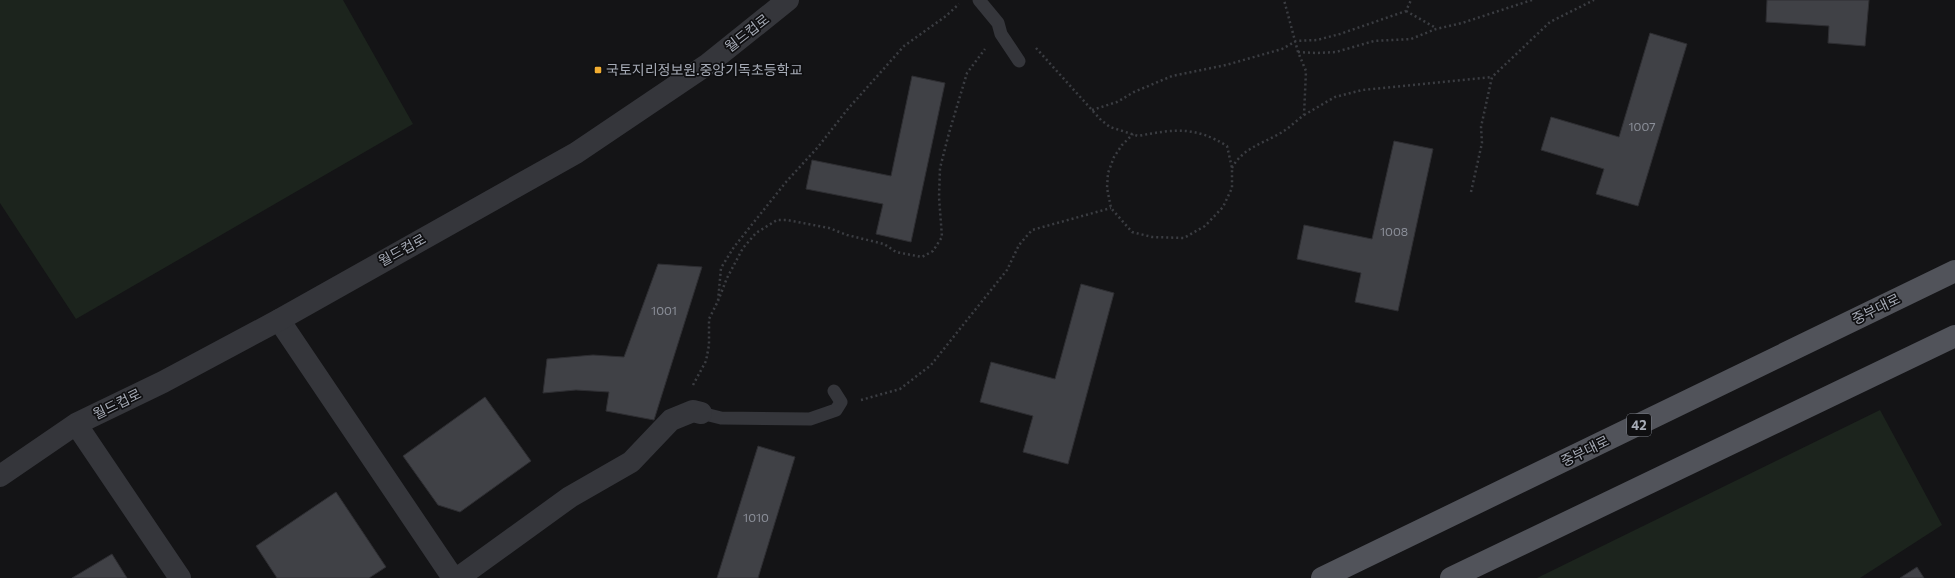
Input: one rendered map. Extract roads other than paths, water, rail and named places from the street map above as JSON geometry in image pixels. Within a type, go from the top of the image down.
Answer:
[{"type":"main road","name":"중부대로","points":[[1322,578],[1955,271]]},
{"type":"main road","points":[[1451,578],[1955,336]]},
{"type":"street","name":"월드컵로","points":[[0,476],[76,424],[163,382],[278,320],[576,153],[708,64],[788,0]]},
{"type":"street","points":[[278,320],[453,578]]},
{"type":"street","points":[[458,578],[570,497],[631,462],[671,420],[694,411],[701,413]]},
{"type":"street","points":[[76,424],[180,578]]},
{"type":"lane","points":[[979,0],[998,23],[1001,34],[1019,61]]},
{"type":"lane","points":[[701,413],[721,418],[810,419],[836,410],[840,402],[834,391]]},
{"type":"place","name":"국토지리정보원.중앙기독초등학교","points":[[598,70]]}]
